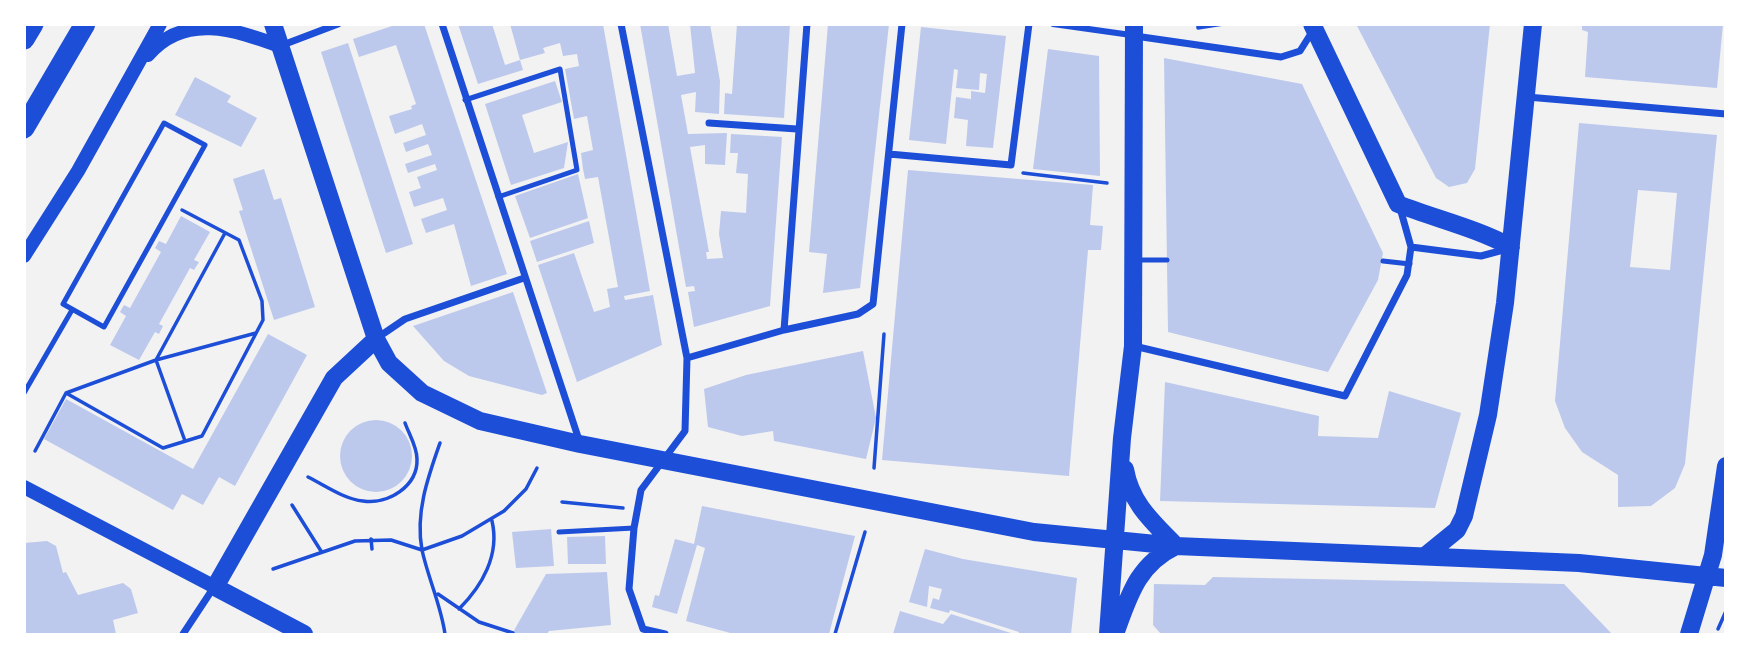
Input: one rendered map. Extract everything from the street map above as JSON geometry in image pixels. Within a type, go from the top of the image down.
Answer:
[{"type":"highway","points":[[24,39],[33,24]]},
{"type":"highway","points":[[24,128],[85,24]]},
{"type":"main road","points":[[130,82],[160,24]]},
{"type":"main road","points":[[273,24],[376,339],[398,373],[439,403],[480,421],[580,444],[1034,532],[1177,546],[1580,563],[1717,577]]},
{"type":"main road","points":[[1425,556],[1457,530],[1468,505],[1493,388],[1511,247],[1532,24]]},
{"type":"main road","points":[[24,256],[150,52],[165,40],[205,26],[230,28],[280,46]]},
{"type":"main road","points":[[1313,26],[1398,204],[1454,226],[1484,232],[1511,247]]},
{"type":"main road","points":[[1108,635],[1122,438],[1133,346],[1135,30]]},
{"type":"main road","points":[[215,587],[334,379],[376,339]]},
{"type":"main road","points":[[1122,438],[1132,496],[1148,518],[1177,546]]},
{"type":"main road","points":[[1689,635],[1717,577],[1717,534],[1726,466]]},
{"type":"main road","points":[[24,487],[304,635]]},
{"type":"main road","points":[[1115,635],[1131,591],[1143,570],[1152,560],[1177,546]]},
{"type":"street","points":[[280,46],[338,24]]},
{"type":"street","points":[[442,24],[580,444]]},
{"type":"street","points":[[621,24],[687,358],[685,432],[641,490],[634,528],[629,589],[643,629],[664,635]]},
{"type":"street","points":[[784,330],[797,129],[807,24]]},
{"type":"street","points":[[687,358],[784,330],[865,312],[874,299],[902,24]]},
{"type":"street","points":[[889,154],[1011,164],[1029,24]]},
{"type":"street","points":[[1054,24],[1135,30],[1281,57],[1300,51],[1313,26]]},
{"type":"street","points":[[1525,97],[1726,114]]},
{"type":"street","points":[[709,123],[797,129]]},
{"type":"street","points":[[1133,346],[1345,396],[1410,264],[1411,247],[1398,204]]},
{"type":"street","points":[[1411,247],[1482,256],[1511,247]]},
{"type":"street","points":[[376,339],[405,319],[524,278]]},
{"type":"street","points":[[183,635],[215,587]]},
{"type":"lane","points":[[466,100],[560,69],[577,170],[498,197]]},
{"type":"lane","points":[[164,123],[205,145],[104,327],[72,310],[63,304],[164,123]]},
{"type":"lane","points":[[1134,260],[1167,260]]},
{"type":"lane","points":[[1383,261],[1410,264]]},
{"type":"lane","points":[[24,393],[72,310]]},
{"type":"lane","points":[[559,532],[634,528]]},
{"type":"path","points":[[1198,24],[1198,27],[1211,28],[1223,24]]},
{"type":"path","points":[[1011,164],[1010,172],[1107,183]]},
{"type":"path","points":[[66,393],[163,448],[202,436],[263,320],[262,301],[239,240],[172,205]]},
{"type":"path","points":[[185,441],[156,360],[225,233]]},
{"type":"path","points":[[35,451],[66,393],[156,360],[256,333]]},
{"type":"path","points":[[874,468],[884,334]]},
{"type":"path","points":[[308,477],[345,497],[363,502],[376,502],[400,492],[410,482],[418,458],[404,423]]},
{"type":"path","points":[[440,443],[421,513],[422,550],[436,593],[445,635]]},
{"type":"path","points":[[273,569],[321,551],[370,539],[391,540],[422,550],[462,536],[492,520],[526,489],[537,468]]},
{"type":"path","points":[[562,502],[623,508]]},
{"type":"path","points":[[292,505],[321,551]]},
{"type":"path","points":[[459,610],[477,590],[487,569],[494,541],[492,520]]},
{"type":"path","points":[[835,635],[864,532]]},
{"type":"path","points":[[370,539],[372,549]]},
{"type":"path","points":[[436,593],[486,625],[513,633]]},
{"type":"path","points":[[1718,629],[1726,611]]},
{"type":"building","points":[[398,24],[424,24],[507,274],[471,286],[454,224],[426,233],[421,219],[447,210],[443,198],[414,207],[409,192],[421,188],[417,177],[437,170],[435,164],[408,173],[405,164],[432,155],[428,144],[406,152],[403,143],[426,135],[422,124],[395,134],[389,116],[412,109],[411,106],[416,104],[396,45],[359,57],[353,39]]},
{"type":"building","points":[[458,24],[492,24],[505,65],[520,60],[523,70],[478,84]]},
{"type":"building","points":[[510,24],[603,24],[650,291],[624,296],[625,300],[653,295],[662,345],[577,382],[538,265],[574,253],[594,312],[610,307],[607,289],[618,287],[598,177],[585,179],[583,169],[581,153],[593,150],[587,116],[574,119],[565,69],[579,66],[577,54],[563,56],[560,43],[543,48],[545,53],[520,60]]},
{"type":"building","points":[[640,24],[668,24],[677,76],[695,73],[690,24],[710,24],[720,81],[719,114],[695,112],[696,92],[681,95],[688,134],[727,133],[725,165],[705,164],[705,145],[690,147],[709,252],[706,252],[707,259],[723,258],[719,234],[721,211],[746,213],[748,174],[736,173],[738,153],[730,153],[731,134],[782,137],[770,306],[694,327],[688,292],[695,291],[694,286],[686,287]]},
{"type":"building","points":[[737,24],[790,24],[784,118],[724,114],[725,93],[732,94]]},
{"type":"building","points":[[828,24],[889,24],[860,288],[823,293],[827,254],[809,252]]},
{"type":"building","points":[[1356,24],[1490,24],[1475,169],[1467,183],[1449,187],[1436,178]]},
{"type":"building","points":[[1582,24],[1723,24],[1717,88],[1585,77],[1588,32],[1582,30]]},
{"type":"building","points":[[921,27],[1006,36],[993,148],[966,146],[968,120],[954,118],[956,97],[971,99],[971,91],[985,93],[987,74],[980,73],[979,90],[956,88],[958,70],[954,69],[946,144],[909,140]]},
{"type":"building","points":[[348,43],[413,244],[386,253],[321,52]]},
{"type":"building","points":[[1048,49],[1099,56],[1100,176],[1033,169]]},
{"type":"building","points":[[1164,58],[1302,84],[1383,253],[1378,280],[1328,372],[1168,332]]},
{"type":"building","points":[[195,77],[231,96],[227,102],[257,118],[241,147],[175,115]]},
{"type":"building","points":[[555,81],[562,102],[522,115],[534,153],[568,142],[564,168],[511,185],[485,104]]},
{"type":"building","points":[[1579,123],[1717,135],[1685,464],[1675,488],[1651,506],[1618,507],[1618,475],[1582,452],[1565,428],[1555,401]],"holes":[[[1638,190],[1677,193],[1670,270],[1630,267]]]},
{"type":"building","points":[[264,169],[274,200],[281,198],[315,307],[274,320],[239,211],[243,210],[233,179]]},
{"type":"building","points":[[908,170],[1093,185],[1090,225],[1103,226],[1101,250],[1088,250],[1069,476],[882,460]]},
{"type":"building","points":[[578,174],[588,218],[530,238],[515,196]]},
{"type":"building","points":[[181,216],[210,232],[194,260],[199,262],[194,270],[190,268],[159,324],[163,326],[159,334],[155,332],[139,360],[110,345],[126,316],[120,312],[124,305],[130,308],[161,252],[155,248],[159,241],[166,244]]},
{"type":"building","points":[[589,221],[594,243],[537,262],[530,241]]},
{"type":"building","points":[[513,292],[547,393],[542,395],[469,376],[444,361],[413,326]]},
{"type":"building","points":[[268,334],[307,355],[235,486],[219,477],[203,505],[182,494],[173,510],[44,439],[66,399],[193,469]]},
{"type":"building","points":[[863,351],[876,418],[866,459],[774,441],[773,431],[742,436],[708,427],[704,389],[746,375]]},
{"type":"building","points":[[1165,382],[1319,416],[1318,436],[1378,438],[1389,391],[1461,413],[1435,508],[1160,501]]},
{"type":"building","points":[[376,420],[396,426],[406,436],[412,456],[406,476],[396,486],[376,492],[356,486],[346,476],[340,456],[346,436],[356,426]]},
{"type":"building","points":[[702,506],[855,536],[829,634],[734,634],[686,621],[705,548],[697,545],[677,614],[652,607],[655,595],[659,596],[675,539],[694,544]]},
{"type":"building","points":[[551,529],[554,566],[516,568],[512,532]]},
{"type":"building","points":[[605,536],[606,564],[568,564],[567,537]]},
{"type":"building","points":[[47,541],[56,546],[63,573],[66,572],[78,595],[123,583],[131,589],[138,613],[113,620],[116,634],[24,634],[24,543]]},
{"type":"building","points":[[925,549],[963,559],[1077,578],[1071,634],[1018,634],[1019,632],[950,610],[949,613],[930,608],[933,598],[939,600],[942,589],[929,586],[927,607],[909,602]]},
{"type":"building","points":[[607,572],[611,625],[549,631],[547,634],[512,634],[546,574]]},
{"type":"building","points":[[1213,577],[1564,584],[1612,634],[1161,634],[1153,625],[1154,584],[1205,585]]},
{"type":"building","points":[[900,611],[943,624],[951,614],[1014,634],[893,634]]}]
